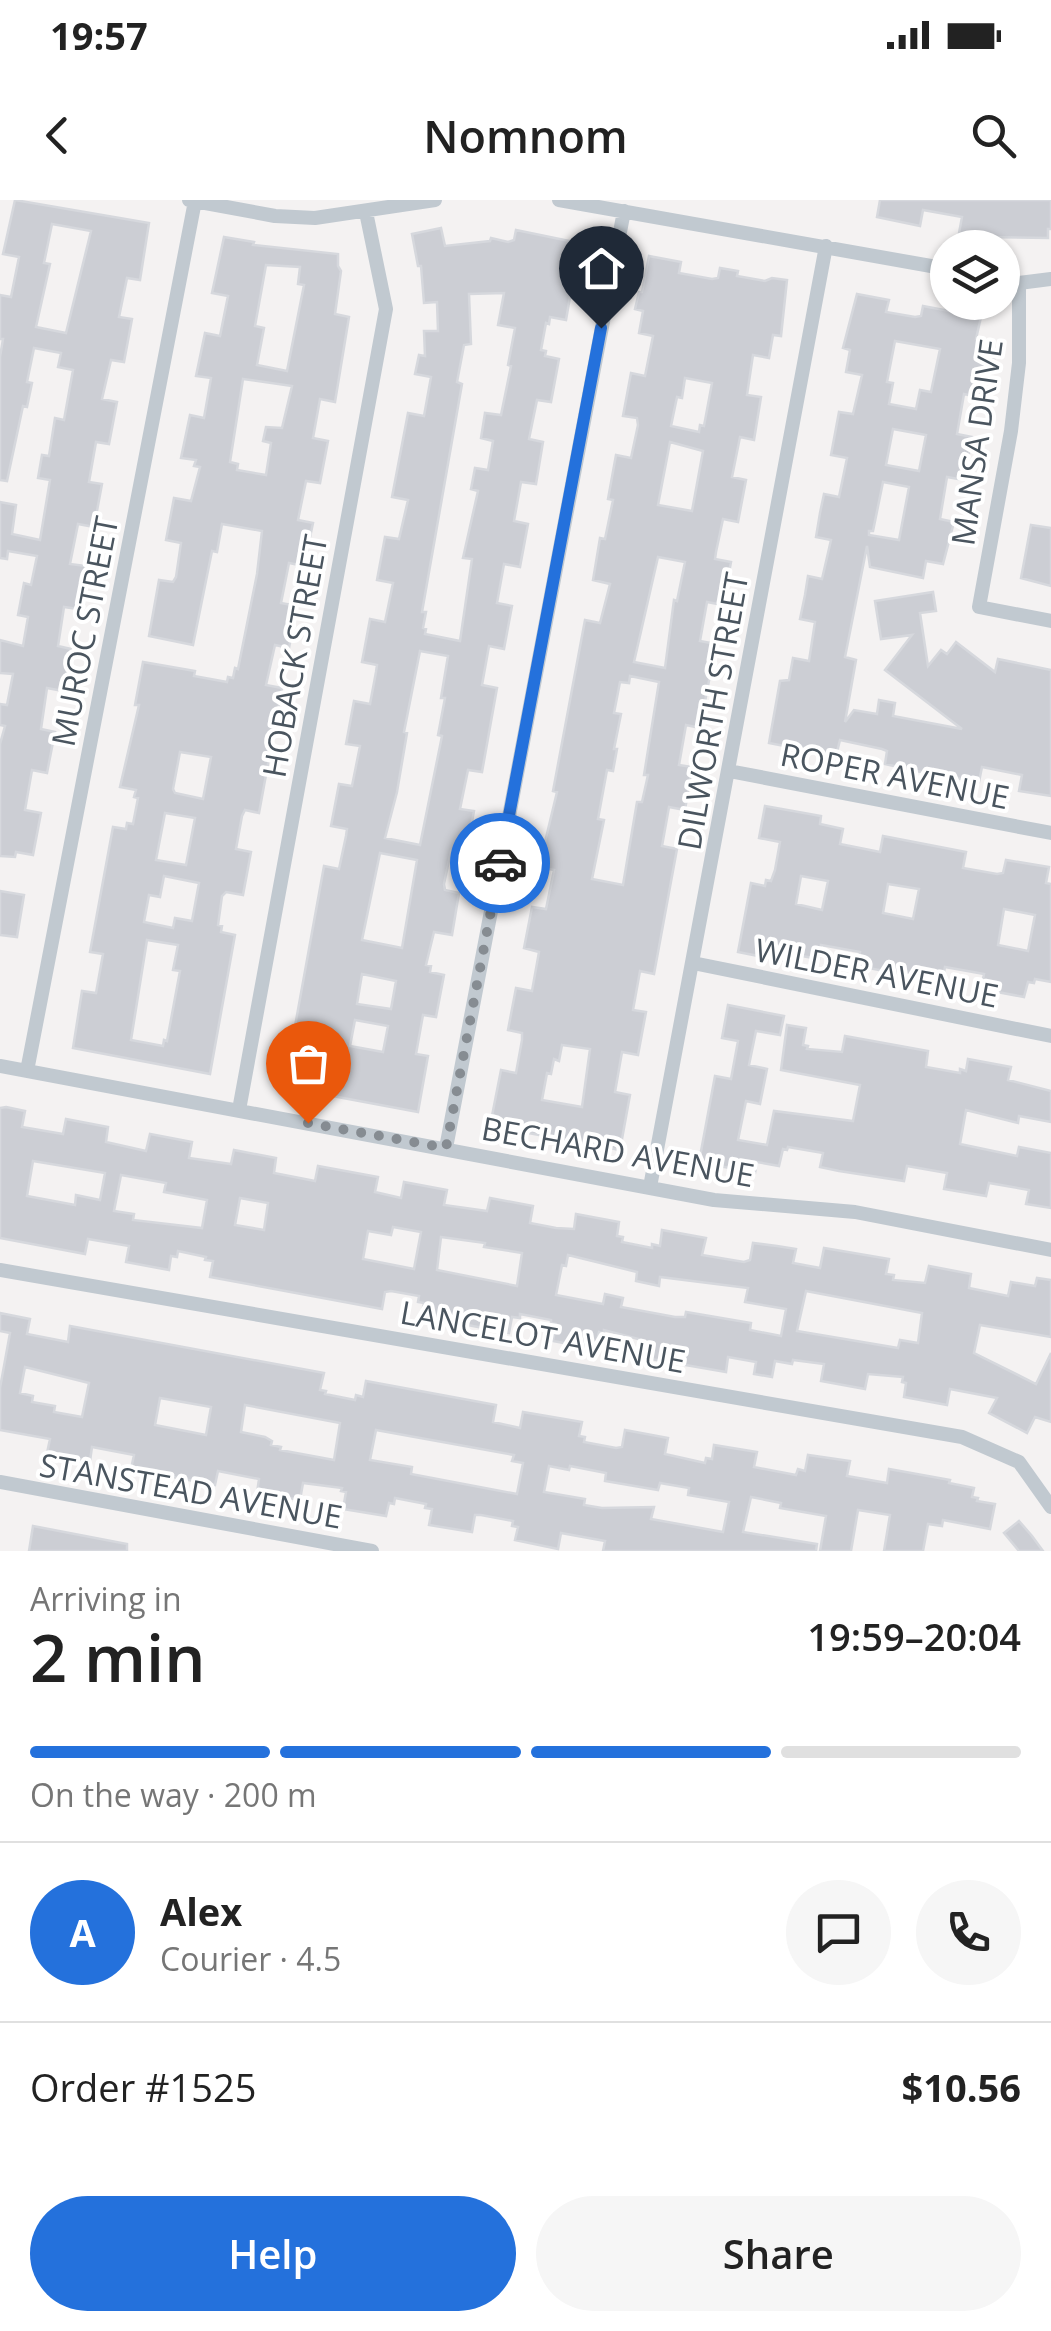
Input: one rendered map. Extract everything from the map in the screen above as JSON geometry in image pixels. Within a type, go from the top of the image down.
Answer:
[{"type":"street","points":[[192,200],[275,216],[315,218],[435,200]]},
{"type":"street","name":"MUROC STREET","points":[[27,1071],[192,200]]},
{"type":"street","points":[[558,200],[930,266]]},
{"type":"street","points":[[446,1148],[624,211]]},
{"type":"street","name":"HOBACK STREET","points":[[239,1110],[386,309],[366,212]]},
{"type":"street","name":"DILWORTH STREET","points":[[650,1187],[826,246]]},
{"type":"street","points":[[1020,283],[1051,279]]},
{"type":"street","name":"MANSA DRIVE","points":[[1019,320],[1019,363],[1011,432],[979,607],[1051,621]]},
{"type":"street","name":"ROPER AVENUE","points":[[728,771],[1051,833]]},
{"type":"street","name":"WILDER AVENUE","points":[[693,963],[1051,1036]]},
{"type":"street","name":"BECHARD AVENUE","points":[[0,1066],[714,1200],[855,1212],[1051,1250]]},
{"type":"street","name":"LANCELOT AVENUE","points":[[0,1270],[962,1436],[1019,1462],[1051,1507]]},
{"type":"street","name":"STANSTEAD AVENUE","points":[[0,1482],[372,1551]]},
{"type":"building","points":[[15,200],[149,223],[140,280],[127,278],[119,317],[132,319],[124,362],[111,360],[102,399],[117,402],[109,444],[96,442],[89,482],[102,484],[94,527],[78,524],[70,564],[86,566],[78,609],[64,607],[58,646],[71,649],[63,691],[47,688],[41,729],[55,732],[47,773],[32,770],[25,810],[41,813],[33,855],[16,852],[15,857],[0,856],[0,744],[5,726],[0,725],[0,704],[7,705],[13,674],[0,673],[0,640],[23,646],[28,617],[18,615],[24,583],[31,585],[37,556],[8,551],[7,559],[0,558],[0,502],[16,505],[12,534],[40,540],[50,480],[38,478],[42,455],[49,456],[55,418],[64,420],[73,370],[58,367],[61,353],[34,348],[27,407],[23,406],[7,481],[0,480],[0,295],[11,297],[19,257],[3,254]],"holes":[[[52,224],[91,231],[66,333],[36,327],[50,264],[44,263]]]},
{"type":"building","points":[[880,200],[1051,200],[1048,238],[1020,238],[1020,230],[960,230],[962,217],[923,210],[920,226],[877,217]]},
{"type":"building","points":[[441,228],[445,246],[491,238],[508,242],[514,240],[516,230],[584,244],[578,298],[570,297],[566,320],[550,317],[549,324],[546,323],[541,350],[546,351],[545,356],[559,359],[551,402],[537,400],[529,439],[543,442],[536,484],[521,482],[514,521],[528,524],[520,567],[504,564],[497,603],[512,606],[504,649],[489,646],[482,685],[497,688],[482,772],[468,770],[460,809],[474,811],[466,854],[451,851],[444,884],[445,890],[459,893],[452,935],[434,932],[426,965],[431,966],[430,972],[444,975],[436,1017],[423,1015],[416,1054],[428,1056],[418,1112],[284,1087],[324,866],[339,869],[346,836],[347,829],[331,826],[339,784],[352,786],[360,746],[346,744],[354,701],[370,704],[377,665],[362,662],[370,619],[385,622],[393,583],[377,580],[385,537],[399,539],[408,500],[392,497],[408,413],[424,416],[431,377],[415,374],[419,355],[425,356],[424,331],[438,331],[437,302],[424,303],[421,266],[412,234]],"holes":[[[504,293],[498,325],[515,328],[501,415],[485,413],[481,438],[493,441],[488,470],[475,468],[471,489],[478,491],[463,558],[472,559],[460,641],[425,634],[426,612],[422,612],[462,384],[457,382],[464,345],[471,344],[469,294]],[[420,651],[448,656],[438,735],[442,736],[420,845],[385,838],[397,792],[407,733],[404,732]],[[380,853],[417,860],[402,948],[362,940]],[[362,974],[396,981],[391,1009],[357,1004]],[[355,1020],[388,1026],[383,1052],[350,1046]]]},
{"type":"building","points":[[224,237],[254,242],[253,245],[338,254],[341,271],[335,314],[349,317],[335,402],[320,399],[313,438],[328,441],[320,483],[306,481],[298,520],[313,523],[304,566],[289,563],[281,603],[297,606],[289,648],[275,645],[266,685],[282,688],[259,813],[245,810],[242,816],[236,849],[251,852],[243,895],[226,892],[222,896],[218,925],[222,926],[221,932],[235,935],[210,1074],[73,1048],[82,991],[96,993],[103,954],[90,952],[113,827],[126,829],[127,823],[133,824],[138,798],[134,797],[136,790],[120,787],[139,705],[135,705],[143,662],[195,671],[194,676],[227,682],[228,677],[233,678],[257,574],[262,531],[222,524],[217,552],[212,551],[193,645],[149,636],[159,580],[173,582],[176,577],[181,543],[166,540],[174,498],[191,501],[200,467],[194,466],[196,460],[181,458],[190,415],[204,418],[211,378],[196,376],[205,333],[220,336],[228,296],[212,293]],"holes":[[[266,265],[300,267],[298,284],[304,285],[287,371],[257,365],[264,328],[255,326]],[[243,379],[292,386],[282,428],[266,427],[263,441],[271,443],[266,475],[237,470],[238,464],[230,462]],[[180,752],[211,757],[203,799],[175,793]],[[165,813],[195,818],[186,865],[156,860]],[[164,876],[199,883],[192,921],[175,918],[173,928],[144,922],[149,895],[160,897]],[[147,940],[178,945],[173,970],[180,971],[163,1046],[131,1040]]]},
{"type":"building","points":[[649,256],[681,262],[679,273],[712,279],[718,278],[720,268],[738,271],[737,276],[787,280],[781,336],[773,335],[769,358],[753,355],[747,395],[761,397],[754,440],[740,437],[732,477],[746,480],[738,522],[723,519],[716,552],[715,559],[731,562],[723,605],[707,602],[700,641],[716,644],[700,728],[686,725],[679,765],[692,767],[685,810],[669,807],[662,846],[677,849],[654,974],[640,971],[633,1010],[646,1012],[638,1055],[622,1052],[615,1092],[630,1095],[620,1150],[490,1126],[501,1070],[516,1073],[522,1033],[508,1030],[516,988],[532,991],[539,952],[524,948],[532,907],[546,909],[554,870],[539,867],[557,792],[553,791],[585,620],[600,623],[610,584],[593,580],[600,538],[605,539],[613,500],[608,499],[616,455],[631,458],[638,425],[637,418],[623,416],[631,373],[645,376],[653,336],[639,333],[643,311],[635,309]],"holes":[[[685,378],[712,383],[704,426],[700,425],[699,432],[671,426],[677,397],[682,398]],[[670,442],[703,451],[692,511],[658,505]],[[658,557],[685,562],[677,601],[674,600],[665,668],[634,662]],[[630,676],[659,682],[644,775],[648,775],[642,802],[637,802],[623,885],[592,879],[604,820],[598,819],[607,770],[613,771],[617,749],[621,714],[614,713],[620,682],[629,683]],[[562,1045],[590,1049],[582,1107],[542,1100],[554,1059],[559,1061]]]},
{"type":"building","points":[[857,294],[889,300],[886,312],[915,317],[921,316],[923,306],[930,307],[930,320],[980,320],[976,339],[988,341],[994,358],[988,357],[978,397],[964,394],[957,434],[972,437],[964,480],[947,477],[940,519],[954,522],[943,564],[926,561],[923,578],[870,567],[867,546],[845,657],[856,660],[845,722],[854,710],[877,714],[879,700],[895,703],[893,716],[962,729],[885,670],[912,635],[881,639],[875,601],[933,592],[936,611],[920,613],[928,666],[941,650],[947,654],[956,642],[995,672],[998,659],[1051,670],[1051,796],[1019,791],[1022,775],[982,767],[979,782],[916,771],[885,764],[887,751],[840,740],[836,756],[769,743],[780,681],[789,680],[793,658],[809,661],[815,622],[800,619],[808,576],[822,579],[831,540],[816,537],[824,494],[839,497],[847,458],[831,455],[839,412],[853,414],[862,375],[846,372],[850,350],[843,348]],"holes":[[[895,341],[940,349],[931,392],[920,390],[916,409],[889,404],[893,383],[887,382]],[[893,429],[926,435],[919,471],[886,465]],[[883,482],[909,487],[899,540],[869,535]]]},
{"type":"building","points":[[1031,525],[1051,528],[1051,586],[1021,578]]},
{"type":"building","points":[[765,806],[821,816],[820,824],[843,829],[840,844],[880,852],[883,836],[966,852],[963,868],[1003,873],[1006,860],[1049,867],[1046,883],[1051,884],[1051,982],[1028,982],[1024,997],[981,989],[984,974],[945,967],[942,982],[858,966],[860,952],[821,945],[819,959],[796,955],[794,963],[738,952],[751,883],[765,886],[775,870],[780,842],[759,838]],"holes":[[[801,876],[828,881],[822,910],[796,904]],[[888,884],[919,889],[913,919],[883,913]],[[1004,909],[1035,915],[1028,951],[998,945]]]},
{"type":"building","points":[[0,891],[24,895],[17,937],[0,935]]},
{"type":"building","points":[[728,1005],[784,1016],[780,1035],[756,1031],[749,1065],[767,1069],[760,1104],[746,1101],[738,1140],[767,1145],[774,1111],[853,1121],[860,1085],[781,1070],[787,1025],[806,1028],[803,1045],[807,1049],[842,1052],[845,1036],[928,1051],[926,1067],[960,1073],[960,1069],[966,1071],[968,1059],[1011,1067],[1008,1080],[1051,1091],[1051,1122],[1019,1116],[1018,1123],[966,1110],[960,1144],[1017,1156],[1019,1147],[1051,1153],[1051,1208],[1026,1204],[1029,1190],[989,1183],[986,1196],[944,1189],[947,1173],[907,1166],[904,1181],[839,1171],[820,1167],[823,1153],[788,1147],[783,1149],[779,1166],[757,1162],[755,1173],[699,1162],[715,1076],[731,1079],[738,1041],[722,1038]]},
{"type":"building","points":[[0,1108],[25,1111],[22,1127],[63,1134],[66,1119],[108,1127],[106,1142],[146,1151],[150,1134],[192,1142],[189,1158],[231,1164],[234,1150],[276,1158],[274,1173],[315,1181],[318,1166],[378,1177],[375,1192],[401,1198],[404,1182],[447,1190],[444,1205],[487,1211],[490,1198],[533,1206],[530,1223],[556,1228],[574,1229],[576,1214],[619,1222],[617,1236],[623,1237],[622,1242],[652,1248],[652,1244],[660,1246],[662,1230],[706,1238],[702,1255],[744,1262],[750,1260],[753,1243],[796,1249],[793,1263],[820,1268],[824,1248],[889,1259],[886,1274],[894,1275],[893,1280],[925,1283],[929,1266],[971,1274],[969,1288],[1008,1296],[1011,1282],[1035,1286],[1037,1278],[1051,1280],[1051,1337],[980,1325],[974,1353],[1036,1384],[1051,1353],[1051,1422],[1035,1417],[1027,1433],[989,1413],[997,1398],[950,1389],[947,1405],[904,1397],[903,1377],[868,1374],[865,1389],[821,1381],[824,1364],[775,1361],[772,1377],[754,1374],[756,1362],[728,1357],[726,1372],[639,1357],[642,1340],[604,1330],[599,1332],[595,1349],[553,1341],[556,1324],[520,1314],[520,1318],[512,1317],[509,1333],[421,1316],[424,1303],[418,1302],[419,1296],[385,1292],[382,1309],[210,1277],[213,1261],[178,1251],[177,1257],[171,1256],[169,1270],[126,1262],[129,1246],[88,1239],[85,1254],[0,1238]],"holes":[[[33,1161],[105,1173],[100,1200],[76,1195],[75,1205],[27,1196]],[[121,1175],[166,1183],[164,1192],[207,1200],[202,1228],[133,1220],[134,1214],[114,1211]],[[240,1198],[268,1203],[264,1230],[235,1225]],[[393,1227],[421,1232],[414,1269],[363,1259],[368,1231],[391,1235]],[[441,1237],[522,1253],[517,1286],[437,1270]],[[568,1255],[637,1272],[636,1281],[659,1286],[660,1277],[748,1288],[745,1302],[786,1309],[781,1336],[750,1330],[751,1323],[686,1312],[685,1317],[675,1317],[621,1307],[623,1298],[605,1294],[603,1304],[556,1295],[562,1265],[566,1266]],[[806,1291],[922,1313],[918,1343],[900,1340],[898,1348],[797,1331]]]},
{"type":"building","points":[[0,1313],[30,1319],[27,1334],[68,1342],[70,1326],[324,1373],[320,1390],[355,1400],[356,1395],[363,1397],[366,1381],[496,1405],[493,1422],[520,1428],[523,1412],[582,1422],[579,1436],[585,1437],[584,1442],[622,1447],[625,1430],[668,1438],[665,1454],[705,1463],[706,1458],[712,1459],[714,1445],[757,1452],[754,1467],[796,1475],[798,1469],[805,1471],[808,1455],[850,1461],[847,1476],[887,1483],[889,1469],[950,1480],[949,1483],[974,1488],[972,1497],[977,1501],[995,1504],[990,1529],[943,1520],[942,1526],[928,1524],[923,1551],[884,1551],[890,1515],[858,1510],[851,1551],[820,1551],[826,1516],[780,1508],[781,1503],[751,1497],[743,1532],[817,1544],[816,1551],[603,1551],[605,1541],[561,1533],[558,1549],[515,1540],[518,1527],[512,1526],[513,1521],[481,1515],[475,1515],[472,1532],[429,1525],[432,1509],[425,1508],[426,1504],[395,1498],[394,1504],[389,1503],[386,1516],[343,1509],[346,1492],[342,1488],[303,1483],[300,1500],[257,1493],[259,1479],[218,1471],[215,1485],[131,1469],[134,1455],[92,1447],[90,1461],[47,1453],[50,1439],[0,1430],[0,1388],[10,1333],[0,1331]],"holes":[[[25,1367],[89,1383],[82,1417],[54,1412],[55,1406],[32,1402],[33,1396],[20,1393]],[[160,1398],[211,1407],[206,1435],[155,1425]],[[245,1405],[340,1423],[334,1460],[280,1450],[265,1437],[241,1432]],[[376,1430],[514,1455],[512,1461],[523,1463],[517,1494],[411,1474],[412,1467],[370,1460]],[[549,1466],[606,1473],[605,1481],[658,1490],[660,1483],[689,1488],[688,1495],[729,1502],[723,1532],[651,1519],[654,1507],[602,1508],[584,1505],[585,1499],[544,1492]]]},
{"type":"building","points":[[1019,1521],[1043,1551],[1019,1551],[1004,1533]]},
{"type":"building","points":[[33,1526],[127,1544],[127,1551],[29,1551]]},
{"type":"way so far","points":[[308,1123],[446,1148],[500,863]]},
{"type":"route","points":[[500,863],[601,328]]}]
